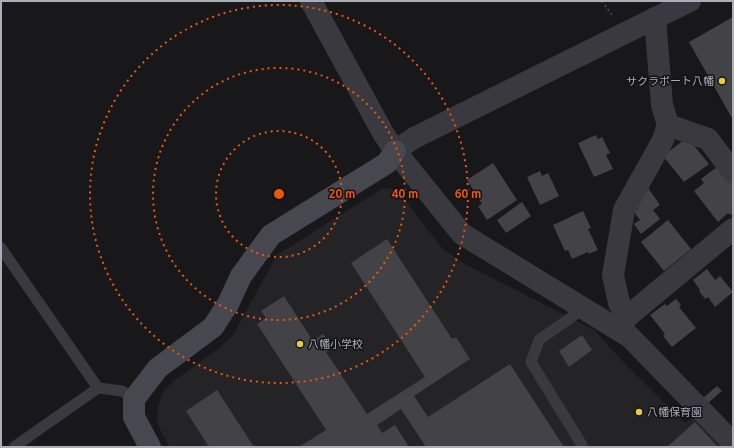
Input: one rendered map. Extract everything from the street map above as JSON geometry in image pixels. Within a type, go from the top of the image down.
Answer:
[{"type":"street","points":[[311,1],[395,151],[462,234],[583,309],[623,324]]},
{"type":"street","points":[[150,447],[134,417],[134,399],[158,368],[213,327],[228,304],[241,276],[271,235],[387,163],[395,151],[414,138],[690,1]]},
{"type":"street","points":[[655,18],[662,105],[668,125],[663,140],[624,210],[613,275],[623,324],[630,337],[733,443]]},
{"type":"street","points":[[668,125],[708,139],[733,172]]},
{"type":"street","points":[[623,324],[733,229]]},
{"type":"lane","points":[[1,248],[98,388]]},
{"type":"lane","points":[[581,447],[582,445],[531,362],[538,340],[583,309]]},
{"type":"lane","points":[[14,447],[98,388],[122,391],[134,399]]},
{"type":"shaded area","points":[[383,188],[397,190],[443,249],[463,263],[594,330],[629,368],[685,423],[693,417],[722,447],[170,447],[157,422],[158,407],[163,392],[175,380],[219,348],[233,335],[277,255]]},
{"type":"building","name":"サクラポート八幡","points":[[733,17],[733,120],[689,42]]},
{"type":"building","points":[[596,135],[598,139],[602,137],[610,153],[606,155],[613,169],[594,177],[578,143]]},
{"type":"building","points":[[684,140],[691,142],[709,164],[684,182],[663,156]]},
{"type":"building","points":[[493,163],[517,200],[487,220],[478,206],[482,204],[467,180]]},
{"type":"building","points":[[721,164],[733,180],[733,213],[730,215],[728,213],[718,222],[694,191],[704,183],[701,179]]},
{"type":"building","points":[[540,171],[542,176],[548,173],[559,196],[540,205],[527,177]]},
{"type":"building","points":[[648,188],[660,205],[653,210],[660,219],[641,234],[634,224],[640,220],[634,212],[638,209],[636,206]]},
{"type":"building","points":[[522,202],[531,216],[506,233],[497,220]]},
{"type":"building","points":[[583,211],[591,228],[588,229],[598,250],[589,254],[588,252],[572,259],[568,250],[565,251],[553,225]]},
{"type":"building","points":[[668,220],[691,249],[664,271],[641,242]]},
{"type":"building","name":"八幡小学校","points":[[387,239],[452,339],[456,337],[470,359],[414,396],[428,417],[510,364],[564,447],[426,447],[401,409],[377,425],[382,433],[395,425],[409,447],[299,447],[326,430],[257,324],[266,318],[261,311],[284,296],[313,341],[323,334],[332,348],[326,352],[367,414],[425,377],[351,263]]},
{"type":"building","points":[[707,269],[715,280],[720,276],[733,292],[715,307],[708,297],[705,299],[693,280]]},
{"type":"building","points":[[676,299],[681,305],[679,307],[696,328],[672,347],[663,336],[665,334],[650,315],[665,304],[667,306]]},
{"type":"building","points":[[582,335],[592,350],[569,367],[559,351]]},
{"type":"building","points":[[717,386],[722,391],[708,403],[703,398]]},
{"type":"building","points":[[217,390],[254,447],[209,447],[186,411]]},
{"type":"building","points":[[695,422],[718,447],[667,447]]},
{"type":"place","name":"サクラポート八幡","points":[[722,81]]},
{"type":"place","name":"八幡小学校","points":[[300,344]]},
{"type":"place","name":"八幡保育園","points":[[639,412]]}]
